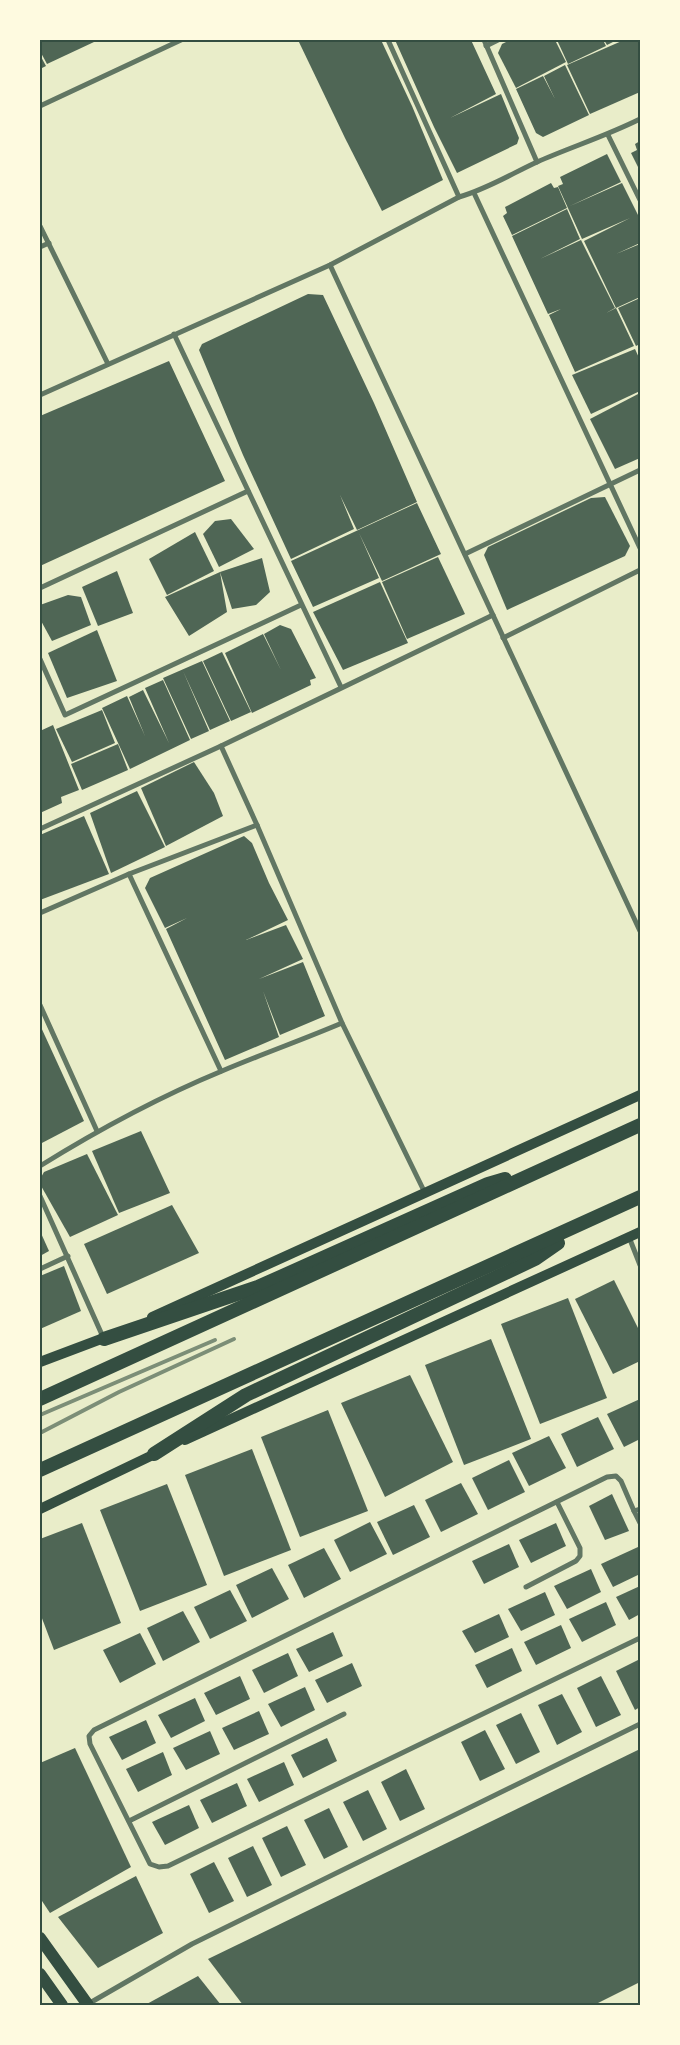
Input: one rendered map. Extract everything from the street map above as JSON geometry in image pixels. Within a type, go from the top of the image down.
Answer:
[{"type":"highway","points":[[40,1399],[640,1126]]},
{"type":"highway","points":[[104,1339],[258,1287],[488,1184],[568,1159]]},
{"type":"highway","points":[[40,1470],[589,1222],[640,1197]]},
{"type":"highway","points":[[154,1454],[246,1395],[535,1259],[589,1222]]},
{"type":"main road","points":[[40,1362],[104,1339],[640,1095]]},
{"type":"main road","points":[[40,1509],[154,1454],[640,1232]]},
{"type":"main road","points":[[40,1938],[88,2004]]},
{"type":"main road","points":[[40,1974],[62,2005]]},
{"type":"street","points":[[40,106],[181,40]]},
{"type":"street","points":[[388,40],[460,198]]},
{"type":"street","points":[[498,40],[485,43],[537,162]]},
{"type":"street","points":[[40,395],[330,264],[460,198],[537,162],[608,135],[640,119]]},
{"type":"street","points":[[608,135],[640,200]]},
{"type":"street","points":[[474,193],[640,548]]},
{"type":"street","points":[[40,226],[108,364]]},
{"type":"street","points":[[40,247],[49,243]]},
{"type":"street","points":[[330,264],[640,931]]},
{"type":"street","points":[[174,334],[340,687]]},
{"type":"street","points":[[465,554],[640,470]]},
{"type":"street","points":[[40,588],[248,491]]},
{"type":"street","points":[[503,638],[640,570]]},
{"type":"street","points":[[40,659],[65,715],[301,605]]},
{"type":"street","points":[[40,829],[221,746],[340,687],[493,615]]},
{"type":"street","points":[[221,746],[342,1023],[425,1194]]},
{"type":"street","points":[[40,913],[130,874],[257,825]]},
{"type":"street","points":[[130,874],[221,1071]]},
{"type":"street","points":[[40,1006],[97,1131]]},
{"type":"street","points":[[40,1166],[97,1131],[221,1071],[342,1023]]},
{"type":"street","points":[[40,1196],[104,1339]]},
{"type":"street","points":[[629,1237],[640,1265]]},
{"type":"street","points":[[40,1269],[68,1256]]},
{"type":"street","points":[[640,1523],[637,1510],[620,1481],[616,1476],[608,1477],[94,1730],[89,1736],[90,1744],[150,1864],[158,1867],[168,1866],[640,1638]]},
{"type":"street","points":[[526,1587],[576,1561],[580,1556],[580,1548],[558,1502]]},
{"type":"street","points":[[129,1821],[344,1714]]},
{"type":"street","points":[[88,2004],[192,1944],[640,1724]]},
{"type":"building","points":[[40,40],[93,40],[94,42],[47,64],[40,51]]},
{"type":"building","points":[[298,40],[381,40],[412,106],[443,180],[382,211]]},
{"type":"building","points":[[395,40],[471,40],[496,94],[450,118],[501,94],[519,138],[517,144],[457,173]]},
{"type":"building","points":[[510,40],[555,40],[566,62],[516,88],[498,53],[502,44]]},
{"type":"building","points":[[557,40],[603,40],[606,46],[568,64]]},
{"type":"building","points":[[604,40],[617,40],[607,45]]},
{"type":"building","points":[[624,40],[640,40],[640,92],[590,114],[567,65]]},
{"type":"building","points":[[40,55],[46,66],[40,69]]},
{"type":"building","points":[[565,65],[589,115],[543,137],[536,133],[516,89],[543,76],[555,99],[544,76]]},
{"type":"building","points":[[640,141],[640,171],[631,153],[637,150],[635,144]]},
{"type":"building","points":[[607,154],[621,182],[570,206],[622,183],[640,219],[640,243],[616,254],[640,244],[640,297],[616,308],[584,241],[630,218],[582,239],[558,186],[563,184],[560,177]]},
{"type":"building","points":[[551,183],[554,188],[558,187],[567,208],[512,235],[503,216],[507,213],[505,207]]},
{"type":"building","points":[[567,209],[580,239],[540,259],[581,240],[615,308],[606,313],[616,308],[634,346],[575,372],[549,315],[561,309],[548,314],[512,236]]},
{"type":"building","points":[[308,294],[323,295],[374,403],[417,502],[357,530],[340,495],[354,529],[291,559],[243,455],[199,350],[202,344]]},
{"type":"building","points":[[640,298],[640,344],[636,346],[618,308]]},
{"type":"building","points":[[635,349],[640,360],[640,391],[591,414],[572,375]]},
{"type":"building","points":[[169,361],[225,481],[40,566],[40,416]]},
{"type":"building","points":[[640,393],[640,458],[615,469],[590,419]]},
{"type":"building","points":[[605,497],[630,546],[625,556],[507,610],[484,555],[488,547],[591,498]]},
{"type":"building","points":[[417,503],[441,554],[382,581],[359,533],[379,578],[313,607],[291,561]]},
{"type":"building","points":[[231,519],[254,549],[219,567],[203,534],[215,521]]},
{"type":"building","points":[[195,532],[214,571],[167,595],[149,559]]},
{"type":"building","points":[[438,557],[465,614],[407,639],[382,582]]},
{"type":"building","points":[[262,558],[270,592],[256,605],[232,609],[220,572]]},
{"type":"building","points":[[117,571],[133,613],[98,626],[82,587]]},
{"type":"building","points":[[220,572],[227,612],[189,636],[165,597]]},
{"type":"building","points":[[380,582],[408,643],[343,670],[313,612]]},
{"type":"building","points":[[68,595],[81,597],[91,625],[52,641],[40,619],[40,605]]},
{"type":"building","points":[[280,625],[291,629],[316,678],[310,680],[311,685],[252,713],[225,653],[263,634],[281,670],[264,634]]},
{"type":"building","points":[[97,630],[117,681],[67,698],[48,653]]},
{"type":"building","points":[[222,652],[251,712],[231,721],[203,661]]},
{"type":"building","points":[[202,661],[230,721],[210,730],[183,671],[209,731],[191,739],[163,678]]},
{"type":"building","points":[[163,680],[190,740],[130,769],[102,708],[127,696],[145,736],[129,697],[143,690],[169,743],[145,688]]},
{"type":"building","points":[[102,710],[115,743],[72,762],[56,729]]},
{"type":"building","points":[[53,725],[79,790],[61,797],[62,803],[40,813],[40,731]]},
{"type":"building","points":[[118,744],[128,770],[82,790],[71,764]]},
{"type":"building","points":[[194,762],[214,793],[223,816],[166,846],[141,788]]},
{"type":"building","points":[[137,791],[165,847],[111,873],[90,813]]},
{"type":"building","points":[[84,816],[109,874],[40,900],[40,835]]},
{"type":"building","points":[[244,836],[252,843],[269,883],[288,920],[246,940],[286,925],[303,959],[259,979],[303,962],[325,1016],[280,1035],[263,991],[279,1037],[225,1060],[166,929],[187,918],[165,928],[145,888],[150,878]]},
{"type":"building","points":[[40,1025],[84,1121],[40,1144]]},
{"type":"building","points":[[141,1131],[170,1193],[119,1213],[92,1151]]},
{"type":"building","points":[[87,1154],[118,1215],[70,1237],[40,1184],[40,1179],[44,1172]]},
{"type":"building","points":[[172,1205],[199,1253],[107,1294],[84,1244]]},
{"type":"building","points":[[40,1231],[49,1251],[40,1256]]},
{"type":"building","points":[[64,1266],[81,1311],[40,1329],[40,1276]]},
{"type":"building","points":[[614,1280],[640,1332],[640,1361],[613,1374],[575,1299]]},
{"type":"building","points":[[568,1298],[607,1398],[540,1424],[501,1324]]},
{"type":"building","points":[[491,1339],[531,1439],[464,1465],[425,1365]]},
{"type":"building","points":[[410,1375],[453,1462],[385,1497],[341,1403]]},
{"type":"building","points":[[640,1399],[640,1439],[624,1447],[607,1414]]},
{"type":"building","points":[[328,1410],[368,1511],[300,1537],[261,1437]]},
{"type":"building","points":[[598,1417],[614,1449],[577,1467],[561,1434]]},
{"type":"building","points":[[549,1436],[566,1468],[529,1486],[512,1453]]},
{"type":"building","points":[[252,1449],[291,1550],[224,1576],[185,1475]]},
{"type":"building","points":[[509,1460],[525,1492],[488,1510],[472,1478]]},
{"type":"building","points":[[461,1483],[478,1514],[441,1532],[425,1500]]},
{"type":"building","points":[[167,1484],[207,1585],[140,1611],[100,1510]]},
{"type":"building","points":[[612,1494],[629,1531],[605,1540],[589,1506]]},
{"type":"building","points":[[414,1505],[430,1537],[393,1555],[377,1522]]},
{"type":"building","points":[[370,1522],[387,1554],[350,1572],[334,1540]]},
{"type":"building","points":[[82,1523],[121,1623],[54,1650],[40,1613],[40,1539]]},
{"type":"building","points":[[556,1523],[566,1546],[531,1563],[519,1540]]},
{"type":"building","points":[[509,1544],[519,1567],[484,1584],[472,1561]]},
{"type":"building","points":[[638,1547],[640,1553],[640,1574],[613,1587],[601,1564]]},
{"type":"building","points":[[324,1548],[341,1579],[304,1598],[288,1565]]},
{"type":"building","points":[[272,1568],[289,1599],[252,1618],[236,1585]]},
{"type":"building","points":[[591,1569],[601,1592],[567,1609],[554,1586]]},
{"type":"building","points":[[640,1586],[640,1614],[629,1620],[616,1597]]},
{"type":"building","points":[[230,1590],[247,1621],[210,1639],[194,1607]]},
{"type":"building","points":[[545,1592],[555,1615],[521,1631],[508,1609]]},
{"type":"building","points":[[606,1602],[616,1625],[582,1642],[569,1619]]},
{"type":"building","points":[[183,1611],[200,1642],[163,1661],[147,1628]]},
{"type":"building","points":[[499,1614],[509,1637],[475,1653],[462,1631]]},
{"type":"building","points":[[561,1625],[571,1648],[536,1665],[524,1642]]},
{"type":"building","points":[[333,1632],[343,1656],[309,1672],[296,1649]]},
{"type":"building","points":[[140,1633],[156,1664],[120,1683],[103,1650]]},
{"type":"building","points":[[512,1648],[522,1671],[487,1688],[475,1665]]},
{"type":"building","points":[[288,1653],[298,1676],[264,1693],[252,1670]]},
{"type":"building","points":[[640,1659],[640,1707],[635,1710],[616,1671]]},
{"type":"building","points":[[352,1663],[362,1686],[327,1703],[315,1680]]},
{"type":"building","points":[[240,1676],[250,1699],[216,1715],[204,1693]]},
{"type":"building","points":[[601,1676],[621,1715],[596,1727],[577,1688]]},
{"type":"building","points":[[305,1687],[315,1710],[281,1727],[268,1704]]},
{"type":"building","points":[[562,1694],[582,1732],[557,1745],[538,1705]]},
{"type":"building","points":[[195,1698],[205,1721],[171,1738],[158,1715]]},
{"type":"building","points":[[259,1711],[269,1734],[234,1750],[222,1728]]},
{"type":"building","points":[[521,1713],[540,1752],[516,1764],[496,1725]]},
{"type":"building","points":[[146,1720],[156,1743],[122,1760],[109,1737]]},
{"type":"building","points":[[485,1730],[505,1769],[480,1781],[461,1742]]},
{"type":"building","points":[[210,1731],[220,1754],[186,1770],[173,1748]]},
{"type":"building","points":[[327,1738],[337,1761],[303,1778],[291,1755]]},
{"type":"building","points":[[75,1748],[131,1867],[50,1913],[40,1898],[40,1763]]},
{"type":"building","points":[[640,1749],[640,1982],[594,2005],[243,2005],[208,1959]]},
{"type":"building","points":[[163,1752],[172,1775],[138,1792],[126,1769]]},
{"type":"building","points":[[284,1762],[294,1785],[259,1802],[247,1779]]},
{"type":"building","points":[[406,1769],[425,1809],[400,1821],[381,1782]]},
{"type":"building","points":[[237,1783],[247,1806],[212,1823],[200,1800]]},
{"type":"building","points":[[368,1790],[387,1829],[363,1841],[343,1802]]},
{"type":"building","points":[[189,1805],[199,1828],[165,1845],[152,1822]]},
{"type":"building","points":[[329,1808],[348,1847],[324,1859],[304,1820]]},
{"type":"building","points":[[287,1826],[306,1865],[281,1877],[262,1838]]},
{"type":"building","points":[[253,1846],[272,1885],[247,1897],[228,1858]]},
{"type":"building","points":[[214,1862],[234,1901],[209,1913],[190,1874]]},
{"type":"building","points":[[136,1876],[163,1933],[98,1968],[58,1917]]},
{"type":"building","points":[[198,1976],[221,2005],[145,2005]]},
{"type":"railway","points":[[40,1433],[119,1392],[234,1339]]},
{"type":"railway","points":[[40,1415],[215,1340]]}]
